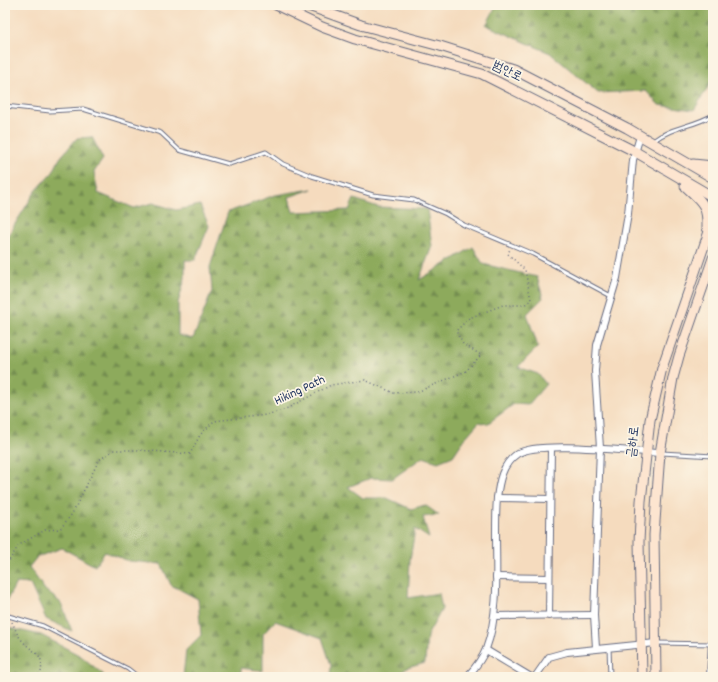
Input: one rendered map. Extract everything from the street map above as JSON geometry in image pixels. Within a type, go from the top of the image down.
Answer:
[{"type":"main road","name":"범안로","points":[[276,5],[322,27],[355,39],[482,74],[634,151],[713,197]]},
{"type":"main road","name":"범안로","points":[[306,5],[361,25],[440,46],[513,69],[652,142],[713,178]]},
{"type":"main road","points":[[687,163],[713,166]]},
{"type":"main road","points":[[672,174],[696,195],[707,211],[707,235]]},
{"type":"main road","name":"금하로","points":[[642,677],[638,542],[650,420],[662,368],[713,220]]},
{"type":"main road","points":[[656,677],[654,535],[660,453],[672,385],[679,356],[713,258]]},
{"type":"street","points":[[596,648],[594,615],[600,448],[595,371],[598,345],[617,278],[628,214],[634,151],[640,136]]},
{"type":"street","points":[[467,677],[476,667],[486,650],[494,616],[497,498],[499,484],[504,470],[510,460],[518,454],[530,449],[551,448],[600,448],[660,453]]},
{"type":"street","points":[[549,616],[551,448]]},
{"type":"street","points":[[497,498],[550,499]]},
{"type":"street","points":[[496,577],[549,578]]},
{"type":"street","points":[[494,616],[594,615]]},
{"type":"street","points":[[535,677],[549,657],[566,652],[656,643]]},
{"type":"street","points":[[711,677],[713,643]]},
{"type":"street","points":[[486,650],[532,677]]},
{"type":"lane","points":[[5,106],[50,111],[83,109],[161,133],[179,150],[229,164],[266,152],[283,164],[325,180],[373,195],[414,200],[446,214],[464,225],[533,254],[611,296]]},
{"type":"lane","points":[[652,142],[665,132],[703,120],[713,115]]},
{"type":"lane","points":[[660,453],[713,456]]},
{"type":"lane","points":[[7,615],[43,626],[128,669],[138,677]]},
{"type":"lane","points":[[656,643],[713,643]]},
{"type":"lane","points":[[609,647],[610,677]]},
{"type":"path","name":"Hiking Path","points":[[5,566],[19,545],[45,530],[60,529],[72,514],[99,460],[114,450],[138,450],[190,454],[200,435],[214,421],[266,416],[284,410],[331,385],[365,380],[394,394],[417,392],[466,371],[481,355],[463,344],[456,331],[469,318],[503,305],[524,305],[532,300],[525,270],[508,254],[512,245]]},
{"type":"path","points":[[5,603],[7,615],[21,640],[34,649],[41,659],[42,667],[40,677]]},
{"type":"green space","points":[[497,5],[712,5],[713,79],[694,110],[659,105],[646,91],[598,93],[550,53],[486,25]]},
{"type":"green space","points":[[92,137],[103,159],[94,172],[98,193],[134,208],[153,203],[176,210],[200,205],[209,226],[195,260],[185,260],[185,278],[178,303],[178,335],[193,339],[212,291],[210,267],[228,212],[275,195],[312,189],[289,197],[293,212],[349,210],[354,199],[378,207],[427,209],[432,246],[419,280],[473,247],[483,264],[537,277],[543,298],[527,314],[538,347],[518,367],[538,374],[546,384],[528,405],[514,404],[487,424],[479,422],[465,438],[453,456],[438,462],[423,457],[392,479],[371,478],[348,487],[363,498],[387,498],[411,509],[425,505],[439,515],[423,517],[429,538],[415,529],[410,560],[408,598],[439,593],[442,609],[427,636],[425,663],[407,668],[394,677],[330,677],[331,665],[322,638],[275,621],[263,634],[263,671],[241,668],[241,677],[183,677],[186,650],[201,635],[198,599],[171,585],[161,564],[129,561],[105,552],[95,566],[62,548],[37,557],[29,567],[45,590],[61,603],[72,631],[46,619],[30,584],[16,583],[5,604],[5,240],[35,192],[53,172],[60,158],[77,138]]},
{"type":"green space","points":[[5,627],[41,635],[81,656],[104,675],[97,677],[5,677]]}]
